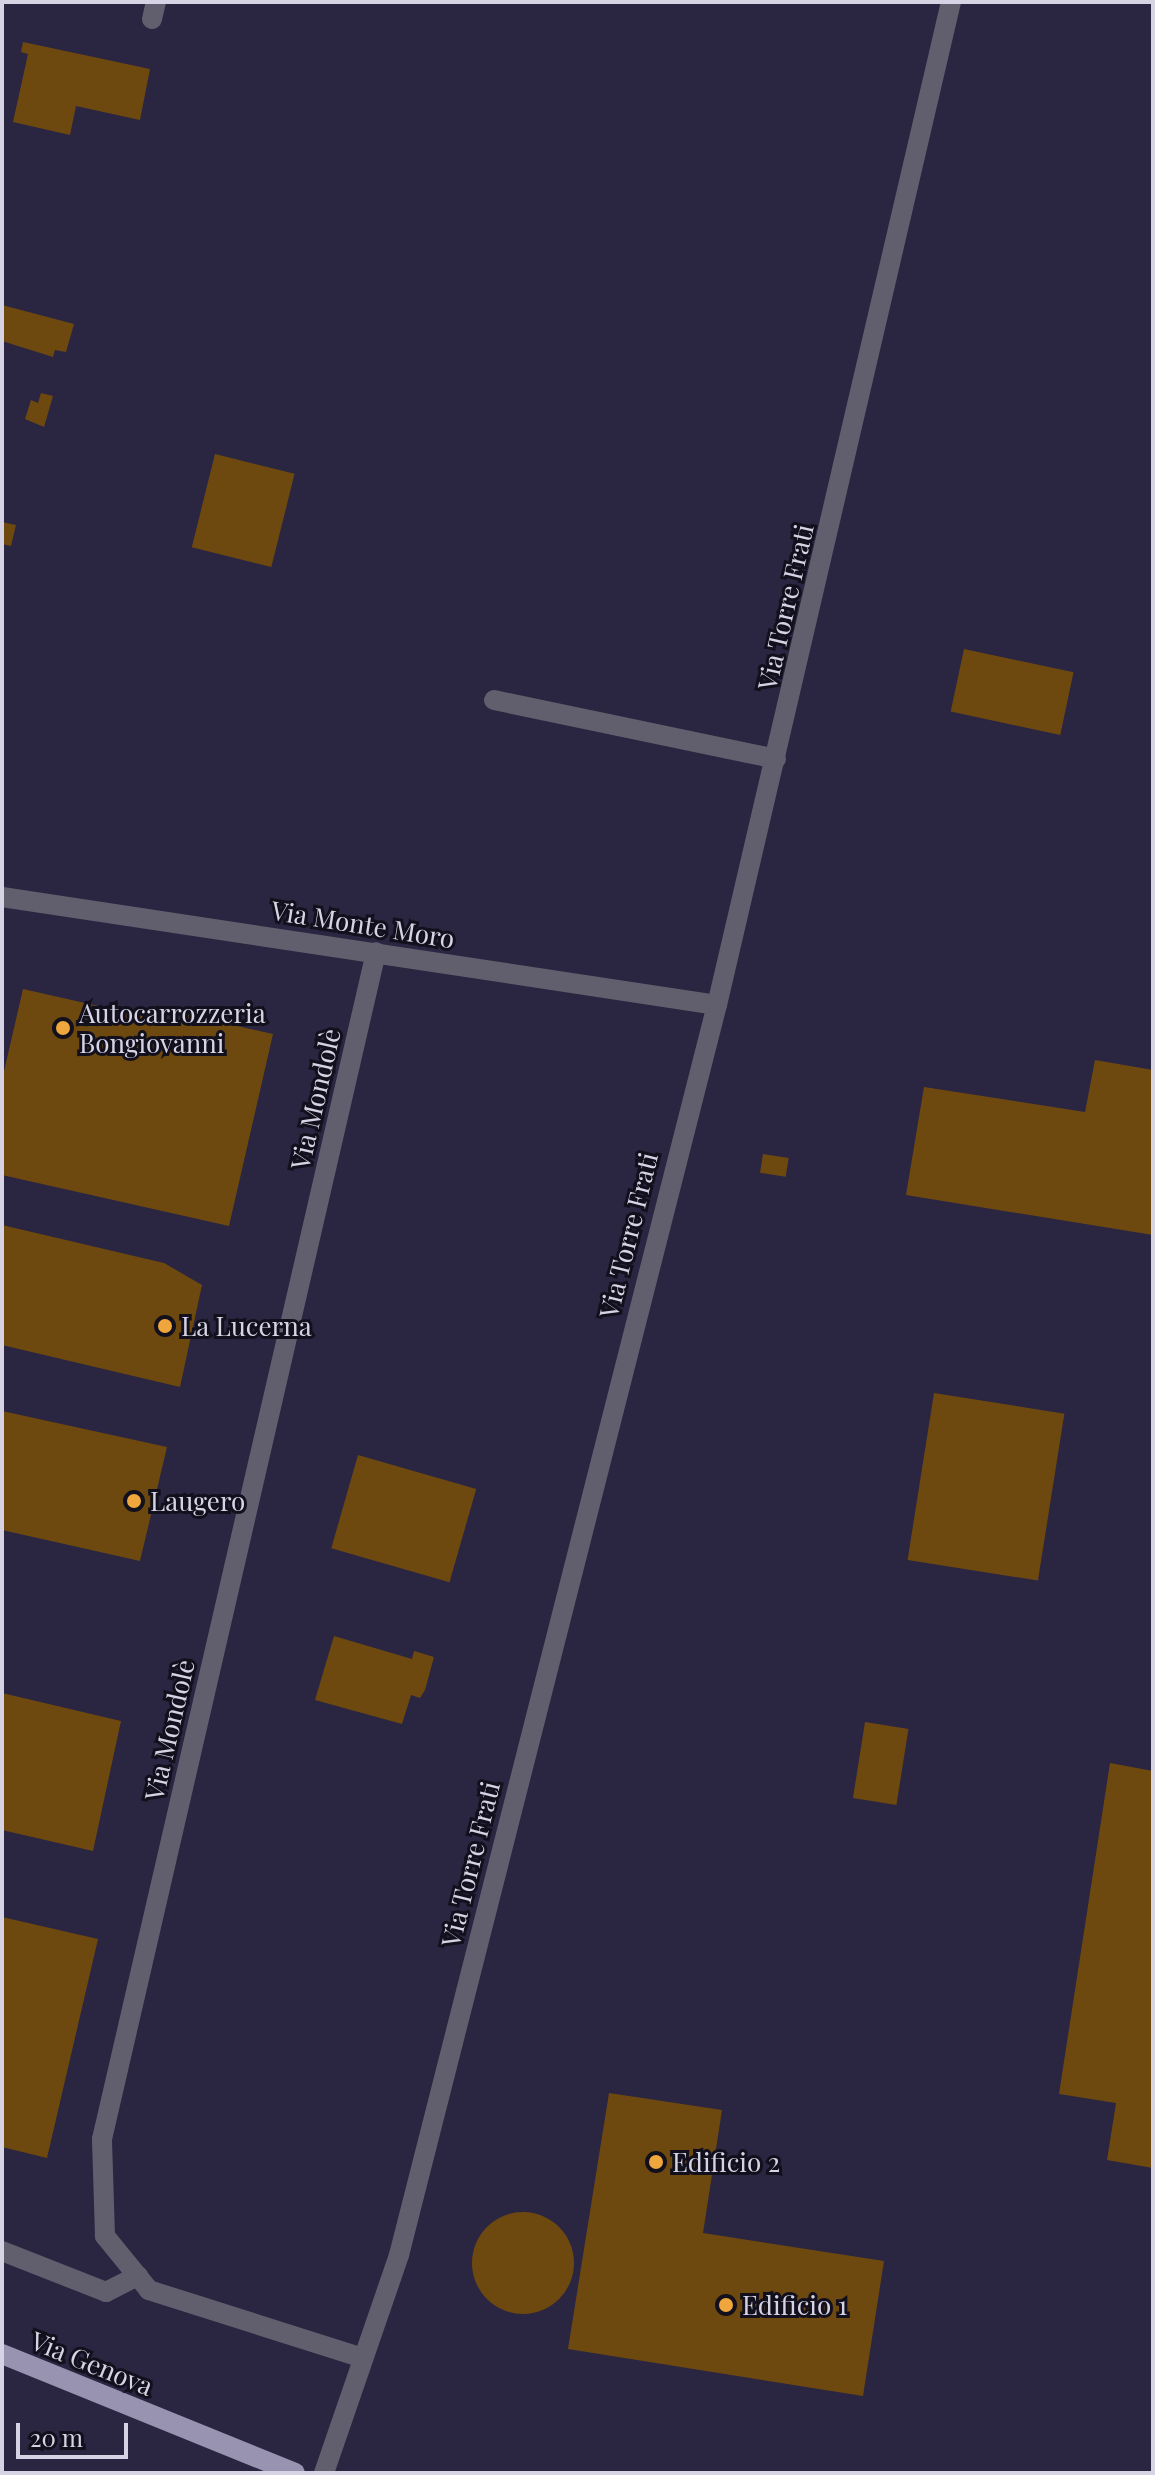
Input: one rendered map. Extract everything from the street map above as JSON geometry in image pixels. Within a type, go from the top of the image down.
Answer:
[{"type":"main road","name":"Via Genova","points":[[2,2354],[295,2473]]},
{"type":"street","name":"Via Torre Frati","points":[[324,2473],[399,2255],[717,1005],[951,2]]},
{"type":"street","points":[[494,700],[776,759]]},
{"type":"street","name":"Via Monte Moro","points":[[2,897],[717,1005]]},
{"type":"street","name":"Via Mondolè","points":[[363,2358],[149,2290],[105,2236],[102,2139],[376,952]]},
{"type":"street","points":[[2,2251],[106,2292],[138,2276]]},
{"type":"building","points":[[23,42],[150,69],[140,120],[76,106],[70,135],[13,122],[28,54],[21,52]]},
{"type":"building","points":[[2,305],[74,324],[66,352],[55,350],[53,357],[2,341]]},
{"type":"building","points":[[41,393],[53,396],[44,427],[25,419],[31,400],[38,403]]},
{"type":"building","points":[[215,454],[295,474],[271,567],[192,547]]},
{"type":"building","points":[[2,522],[16,525],[11,546],[2,544]]},
{"type":"building","points":[[964,649],[1074,672],[1060,735],[951,712]]},
{"type":"building","points":[[23,989],[178,1024],[180,1013],[273,1034],[229,1226],[2,1175],[2,1080]]},
{"type":"building","points":[[1095,1060],[1153,1070],[1153,1235],[906,1195],[924,1087],[1085,1112]]},
{"type":"building","points":[[763,1154],[789,1158],[786,1177],[760,1173]]},
{"type":"building","points":[[2,1225],[164,1263],[202,1285],[180,1387],[2,1345]]},
{"type":"building","points":[[934,1393],[1064,1414],[1038,1581],[908,1560]]},
{"type":"building","points":[[2,1411],[167,1447],[140,1561],[2,1530]]},
{"type":"building","points":[[358,1455],[476,1489],[449,1582],[331,1548]]},
{"type":"building","points":[[334,1636],[412,1659],[414,1651],[434,1657],[425,1690],[420,1698],[411,1695],[402,1724],[315,1700]]},
{"type":"building","points":[[2,1693],[121,1721],[93,1851],[2,1830]]},
{"type":"building","points":[[865,1722],[908,1729],[896,1805],[853,1798]]},
{"type":"building","points":[[1110,1763],[1153,1771],[1153,2168],[1107,2160],[1116,2103],[1059,2094]]},
{"type":"building","points":[[2,1917],[98,1939],[47,2158],[2,2147]]},
{"type":"building","name":"Edificio 1","points":[[609,2093],[722,2110],[703,2233],[884,2261],[863,2396],[568,2349]]},
{"type":"building","points":[[523,2212],[543,2216],[559,2227],[570,2243],[574,2263],[570,2283],[559,2299],[543,2310],[523,2314],[503,2310],[487,2299],[476,2283],[472,2263],[476,2243],[487,2227],[503,2216]]},
{"type":"place","name":"Autocarrozzeria Bongiovanni","points":[[63,1028]]},
{"type":"place","name":"La Lucerna","points":[[165,1326]]},
{"type":"place","name":"Laugero","points":[[134,1501]]},
{"type":"place","name":"Edificio 2","points":[[656,2162]]},
{"type":"place","name":"Edificio 1","points":[[726,2305]]}]
